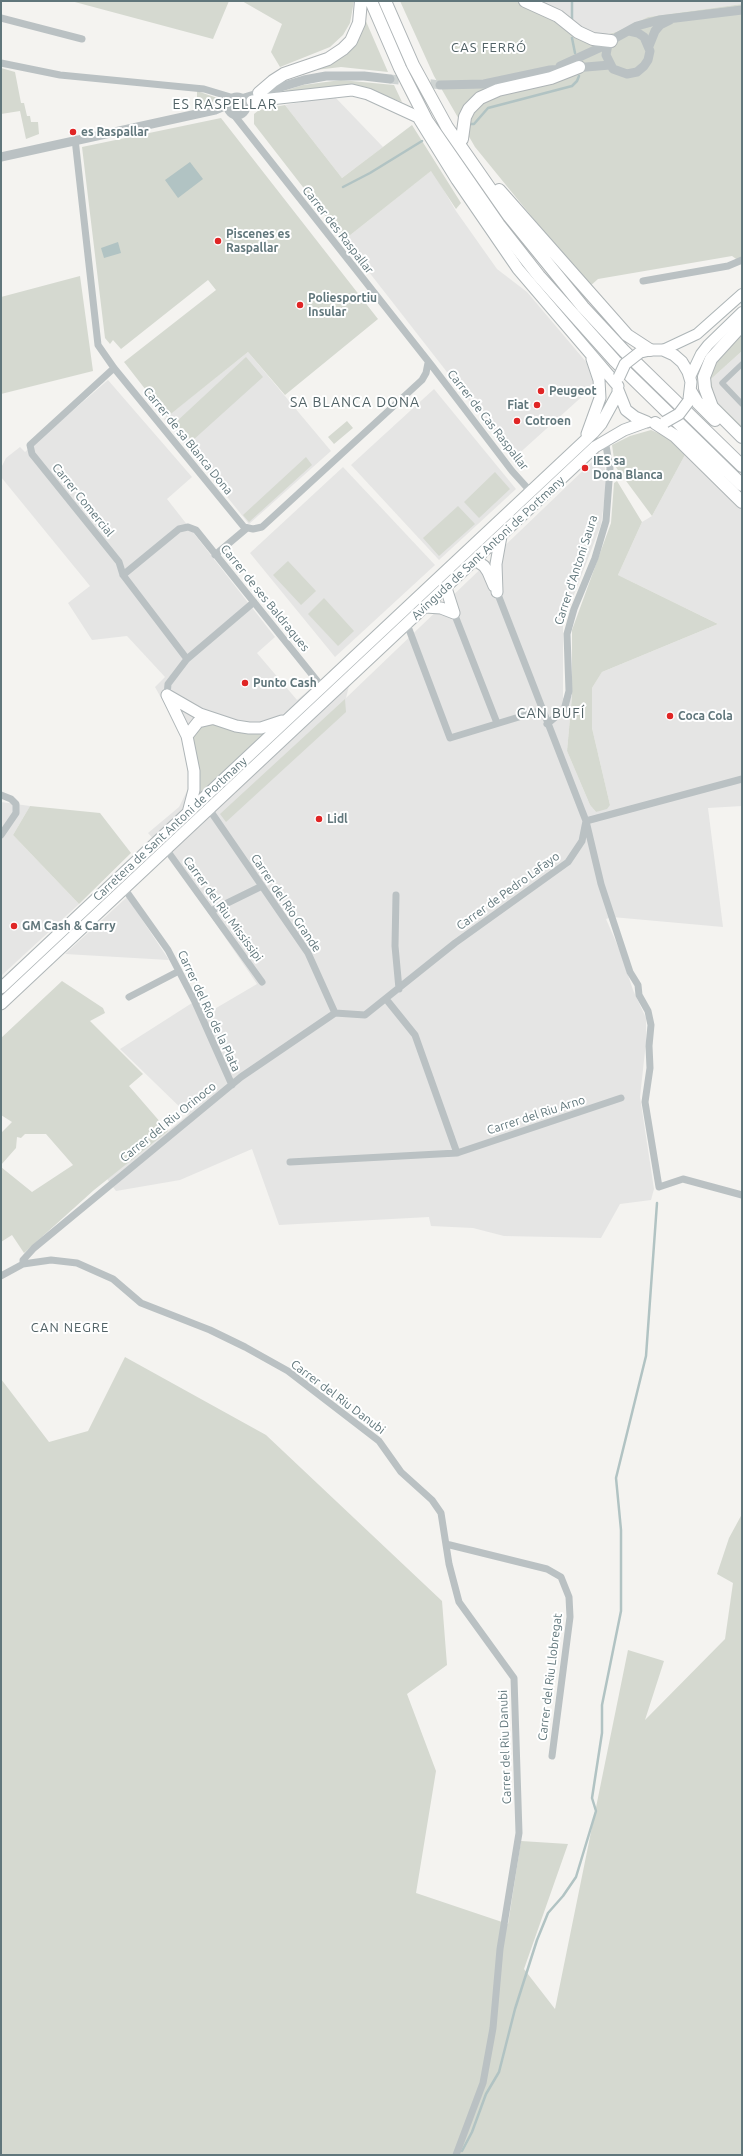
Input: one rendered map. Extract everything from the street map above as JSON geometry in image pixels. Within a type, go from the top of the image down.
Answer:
[{"type":"highway","points":[[244,103],[277,78],[328,59],[343,49],[351,41],[359,23],[361,1]]},
{"type":"highway","points":[[364,1],[394,72],[418,117]]},
{"type":"highway","points":[[371,1],[400,68],[427,121],[499,225],[549,288],[615,361],[742,485]]},
{"type":"highway","points":[[385,1],[426,92],[472,166],[536,252],[624,351],[742,466]]},
{"type":"highway","points":[[525,1],[558,16],[578,32],[593,39],[609,43]]},
{"type":"highway","points":[[462,139],[465,117],[469,109],[480,98],[498,90],[551,78],[579,67]]},
{"type":"highway","points":[[426,92],[441,106],[462,139],[502,194],[596,301],[644,351]]},
{"type":"highway","points":[[742,324],[711,359],[704,377],[705,388],[712,407],[742,437]]},
{"type":"highway","points":[[690,397],[742,446]]},
{"type":"highway","points":[[655,422],[675,436],[742,502]]},
{"type":"main road","points":[[244,103],[352,90],[368,94],[418,117],[457,180],[518,269],[618,385],[626,410],[635,418],[655,422],[679,414],[690,397],[690,377],[701,354],[708,345],[742,312]]},
{"type":"main road","points":[[618,385],[625,364],[644,351],[663,350],[697,334],[742,294]]},
{"type":"main road","points":[[663,350],[674,355],[682,362],[690,377]]},
{"type":"main road","points":[[584,442],[600,398],[598,375],[589,353]]},
{"type":"main road","name":"Avinguda de Sant Antoni de Portmany","points":[[340,670],[584,442],[601,424],[618,385]]},
{"type":"main road","name":"Avinguda de Sant Antoni de Portmany","points":[[340,687],[605,440],[624,430],[655,422]]},
{"type":"main road","points":[[497,592],[496,564],[501,536]]},
{"type":"main road","points":[[475,560],[488,572],[497,592]]},
{"type":"main road","points":[[446,588],[454,613]]},
{"type":"main road","points":[[425,607],[441,608],[454,613]]},
{"type":"main road","name":"Carretera de Sant Antoni de Portmany","points":[[1,988],[340,670]]},
{"type":"main road","name":"Carretera de Sant Antoni de Portmany","points":[[1,1004],[340,687]]},
{"type":"main road","points":[[167,694],[200,714],[249,728],[265,727],[287,720]]},
{"type":"main road","points":[[167,694],[187,736],[195,780],[187,814]]},
{"type":"main road","points":[[187,736],[198,722],[214,718]]},
{"type":"street","points":[[550,70],[609,43],[629,31],[649,22],[742,10]]},
{"type":"street","points":[[1,18],[82,39]]},
{"type":"street","points":[[609,43],[606,55],[613,69],[623,73],[637,72],[648,60],[649,46],[655,30],[660,25],[675,18]]},
{"type":"street","points":[[629,31],[642,35],[649,46]]},
{"type":"street","points":[[1,64],[73,76],[204,90],[244,103]]},
{"type":"street","points":[[440,85],[484,84],[550,70],[610,65]]},
{"type":"street","points":[[1,156],[244,103],[304,80],[326,76],[364,76],[390,79]]},
{"type":"street","name":"Carrer des Raspallar","points":[[244,103],[246,129],[428,363]]},
{"type":"street","name":"Carrer de sa Blanca Dona","points":[[71,140],[98,345],[114,368],[247,528]]},
{"type":"street","points":[[643,281],[728,266],[742,260]]},
{"type":"street","points":[[215,555],[247,528],[253,529],[262,527],[422,380],[427,371],[428,363]]},
{"type":"street","name":"Carrer de Cas Raspallar","points":[[428,363],[512,471],[531,492]]},
{"type":"street","points":[[742,364],[722,383],[742,404]]},
{"type":"street","name":"Carrer Comercial","points":[[114,368],[30,445],[32,454],[119,562],[123,575],[187,659]]},
{"type":"street","points":[[422,380],[433,377],[441,379]]},
{"type":"street","name":"Carrer d'Antoni Saura","points":[[547,724],[564,710],[569,691],[567,634],[574,609],[595,558],[606,521],[610,468],[605,440]]},
{"type":"street","name":"Carrer de ses Baldraques","points":[[123,575],[179,529],[188,526],[196,530],[322,687]]},
{"type":"street","points":[[497,592],[547,724],[586,821],[601,884],[630,972],[638,985],[639,994],[648,1011],[651,1025],[648,1046],[650,1068],[645,1102],[659,1187],[683,1179],[742,1195]]},
{"type":"street","points":[[167,694],[168,684],[182,669],[187,659],[254,602]]},
{"type":"street","points":[[454,613],[497,723]]},
{"type":"street","points":[[407,624],[450,738],[542,710]]},
{"type":"street","points":[[586,821],[742,780]]},
{"type":"street","points":[[1,795],[11,799],[16,804],[16,813],[1,836]]},
{"type":"street","name":"Carrer del Río Grande","points":[[209,809],[308,953],[335,1013]]},
{"type":"street","name":"Carrer de Pedro Lafayo","points":[[335,1013],[365,1015],[455,943],[568,862],[582,841],[586,821]]},
{"type":"street","name":"Carrer del Riu Mississipi","points":[[166,849],[262,982]]},
{"type":"street","points":[[211,911],[262,886]]},
{"type":"street","name":"Carrer del Río de la Plata","points":[[124,888],[168,950],[195,1002],[232,1085]]},
{"type":"street","points":[[396,895],[395,946],[399,989]]},
{"type":"street","points":[[129,997],[179,971]]},
{"type":"street","points":[[386,999],[415,1035],[457,1153]]},
{"type":"street","name":"Carrer del Riu Orinoco","points":[[1,1276],[23,1264],[23,1260],[34,1248],[232,1085],[335,1013]]},
{"type":"street","name":"Carrer del Riu Arno","points":[[290,1162],[457,1153],[621,1098]]},
{"type":"street","name":"Carrer del Riu Danubi","points":[[23,1264],[51,1260],[77,1263],[113,1279],[141,1303],[210,1330],[288,1372],[379,1441],[401,1472],[432,1500],[441,1513],[446,1544],[459,1602],[514,1678],[519,1832],[500,1949],[493,2028],[483,2083],[456,2155]]},
{"type":"street","name":"Carrer del Riu Llobregat","points":[[446,1544],[547,1569],[561,1577],[569,1597],[570,1617],[552,1756]]},
{"type":"shaded area","points":[[71,1],[229,1],[213,39]]},
{"type":"shaded area","points":[[242,1],[354,1],[350,23],[343,35],[330,47],[280,67],[271,52],[282,24]]},
{"type":"shaded area","points":[[400,1],[535,1],[590,34],[601,36],[616,32],[648,17],[742,4],[742,263],[732,256],[598,279],[589,287],[475,147],[434,76]]},
{"type":"shaded area","points":[[535,1],[742,1],[742,4],[648,17],[616,32],[595,36]]},
{"type":"shaded area","points":[[365,19],[388,72],[341,67],[307,71],[323,65]]},
{"type":"shaded area","points":[[1,68],[15,72],[21,103],[24,103],[27,116],[30,116],[31,122],[38,122],[39,134],[26,139],[20,111],[1,114]]},
{"type":"shaded area","points":[[341,80],[394,85],[402,102],[365,89],[277,93],[303,85]]},
{"type":"shaded area","points":[[197,91],[223,100],[197,106]]},
{"type":"shaded area","points":[[334,96],[383,147],[342,178],[285,105]]},
{"type":"shaded area","points":[[285,105],[342,178],[412,125],[461,203],[456,209],[431,171],[344,240],[254,124],[254,114],[259,110]]},
{"type":"shaded area","points":[[221,118],[378,319],[285,395],[248,352],[167,417],[124,362],[216,290],[208,280],[121,349],[113,340],[110,344],[105,338],[82,147]]},
{"type":"shaded area","points":[[190,162],[203,179],[178,198],[165,180]]},
{"type":"shaded area","points":[[432,170],[456,211],[497,269],[527,292],[587,363],[592,375],[593,385],[586,393],[514,458],[344,240]]},
{"type":"shaded area","points":[[118,242],[121,253],[104,258],[101,248]]},
{"type":"shaded area","points":[[80,276],[93,371],[1,394],[1,297]]},
{"type":"shaded area","points":[[742,328],[742,351],[711,379],[715,400],[742,426],[742,434],[710,399],[710,368]]},
{"type":"shaded area","points":[[742,351],[742,426],[715,400],[711,379]]},
{"type":"shaded area","points":[[248,352],[331,451],[249,524],[164,419]]},
{"type":"shaded area","points":[[246,357],[263,377],[192,441],[175,423]]},
{"type":"shaded area","points":[[108,380],[192,477],[167,499],[275,637],[257,653],[297,700],[339,665],[351,678],[346,698],[593,461],[598,453],[604,456],[606,488],[601,525],[563,623],[563,698],[572,696],[567,751],[590,805],[596,812],[610,805],[592,728],[592,688],[602,672],[718,624],[618,575],[642,522],[652,516],[686,453],[742,506],[742,806],[708,808],[723,927],[612,917],[606,919],[620,951],[633,990],[646,1018],[646,1042],[640,1097],[654,1189],[651,1200],[620,1204],[601,1238],[504,1236],[473,1228],[431,1226],[429,1217],[279,1225],[252,1149],[180,1180],[116,1191],[107,1179],[188,1115],[120,1049],[192,1003],[206,1014],[257,984],[172,860],[148,833],[179,807],[189,787],[189,770],[181,734],[155,687],[165,677],[127,636],[92,640],[68,603],[90,586],[1,477],[1,468],[6,458],[20,447],[25,452]]},
{"type":"shaded area","points":[[434,389],[516,489],[439,560],[351,465]]},
{"type":"shaded area","points":[[347,421],[353,428],[334,444],[328,437]]},
{"type":"shaded area","points":[[651,430],[672,439],[686,453],[652,516],[615,466],[612,445],[630,436]]},
{"type":"shaded area","points":[[306,457],[312,465],[249,522],[243,515]]},
{"type":"shaded area","points":[[343,467],[435,565],[335,657],[250,553]]},
{"type":"shaded area","points":[[495,472],[510,489],[479,518],[464,502]]},
{"type":"shaded area","points":[[617,481],[642,522],[618,575],[718,624],[602,672],[592,688],[592,728],[610,805],[607,809],[596,812],[590,805],[567,751],[572,696],[572,630],[611,523],[614,483]]},
{"type":"shaded area","points":[[458,506],[475,524],[439,556],[423,538]]},
{"type":"shaded area","points":[[288,561],[316,591],[301,605],[273,575]]},
{"type":"shaded area","points":[[324,598],[354,631],[338,646],[308,614]]},
{"type":"shaded area","points":[[345,699],[346,712],[226,822],[220,814]]},
{"type":"shaded area","points":[[209,723],[249,732],[267,730],[197,796],[192,749],[194,734],[200,726]]},
{"type":"shaded area","points":[[1,802],[30,806],[13,835],[79,904],[1,976]]},
{"type":"shaded area","points":[[30,806],[100,813],[131,853],[79,904],[13,835]]},
{"type":"shaded area","points":[[127,897],[169,960],[65,954]]},
{"type":"shaded area","points":[[62,981],[103,1008],[105,1013],[90,1021],[143,1074],[129,1086],[168,1131],[94,1190],[24,1253],[12,1235],[1,1242],[1,1167],[32,1192],[73,1165],[46,1134],[25,1134],[21,1138],[17,1137],[16,1148],[1,1165],[1,1133],[12,1122],[1,1115],[1,1038]]},
{"type":"shaded area","points":[[125,1357],[266,1435],[442,1601],[447,1665],[407,1694],[436,1771],[416,1893],[508,1924],[521,1841],[568,1844],[524,1969],[555,2009],[628,1650],[664,1661],[645,1720],[725,1639],[733,1583],[717,1574],[729,1538],[742,1514],[742,2155],[1,2155],[1,1379],[49,1442],[88,1431]]},
{"type":"waterway","points":[[572,1],[572,19]]},
{"type":"waterway","points":[[572,38],[575,53]]},
{"type":"waterway","points":[[469,124],[474,124],[488,108],[572,86],[577,81],[579,76]]},
{"type":"waterway","points":[[343,187],[370,173],[422,141]]},
{"type":"waterway","points":[[462,2151],[472,2132],[486,2094],[499,2072],[515,2009],[537,1940],[548,1913],[563,1896],[576,1877],[596,1811],[592,1798],[602,1733],[602,1705],[621,1611],[621,1530],[616,1478],[646,1356],[657,1203]]},
{"type":"tunnel","points":[[390,79],[440,85]]},
{"type":"place","name":"es Raspallar","points":[[73,132]]},
{"type":"place","name":"Piscenes es Raspallar","points":[[218,241]]},
{"type":"place","name":"Poliesportiu Insular","points":[[300,305]]},
{"type":"place","name":"Peugeot","points":[[541,391]]},
{"type":"place","name":"Fiat","points":[[537,405]]},
{"type":"place","name":"Cotroen","points":[[517,421]]},
{"type":"place","name":"IES sa Dona Blanca","points":[[585,468]]},
{"type":"place","name":"Punto Cash","points":[[245,683]]},
{"type":"place","name":"Coca Cola","points":[[670,716]]},
{"type":"place","name":"Lidl","points":[[319,819]]},
{"type":"place","name":"GM Cash & Carry","points":[[14,926]]},
{"type":"district","name":"CAS FERRÓ","points":[[489,48]]},
{"type":"district","name":"ES RASPELLAR","points":[[225,104]]},
{"type":"district","name":"SA BLANCA DONA","points":[[355,402]]},
{"type":"district","name":"CAN BUFÍ","points":[[551,713]]},
{"type":"district","name":"CAN NEGRE","points":[[70,1328]]}]
